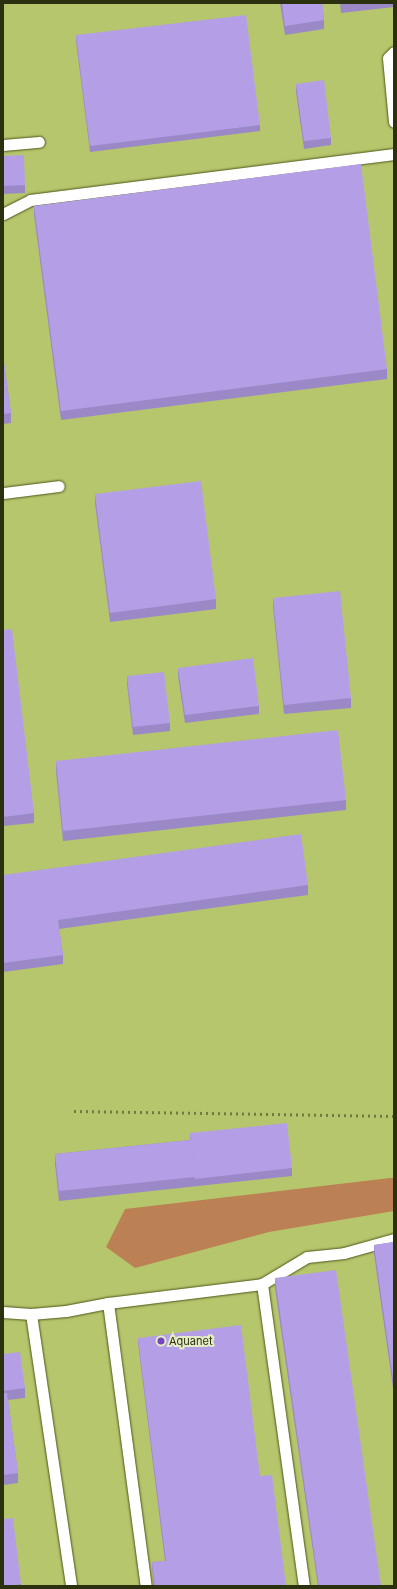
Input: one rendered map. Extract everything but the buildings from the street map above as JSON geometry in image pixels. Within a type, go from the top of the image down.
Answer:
[{"type":"lane","points":[[394,52],[388,58],[394,122]]},
{"type":"lane","points":[[3,146],[39,142]]},
{"type":"lane","points":[[3,214],[30,200],[394,154]]},
{"type":"lane","points":[[3,493],[59,486]]},
{"type":"lane","points":[[3,1312],[31,1314],[66,1311],[108,1303],[262,1284],[307,1257],[344,1253],[394,1239]]},
{"type":"lane","points":[[262,1284],[304,1586]]},
{"type":"lane","points":[[108,1303],[146,1586]]},
{"type":"lane","points":[[31,1314],[71,1586]]},
{"type":"shaded area","points":[[3,3],[394,3],[394,1586],[3,1586]]},
{"type":"shaded area","points":[[394,1178],[394,1211],[269,1232],[135,1268],[106,1247],[125,1209]]},
{"type":"railway","points":[[74,1111],[394,1116]]},
{"type":"place","name":"Aquanet","points":[[161,1341]]}]
